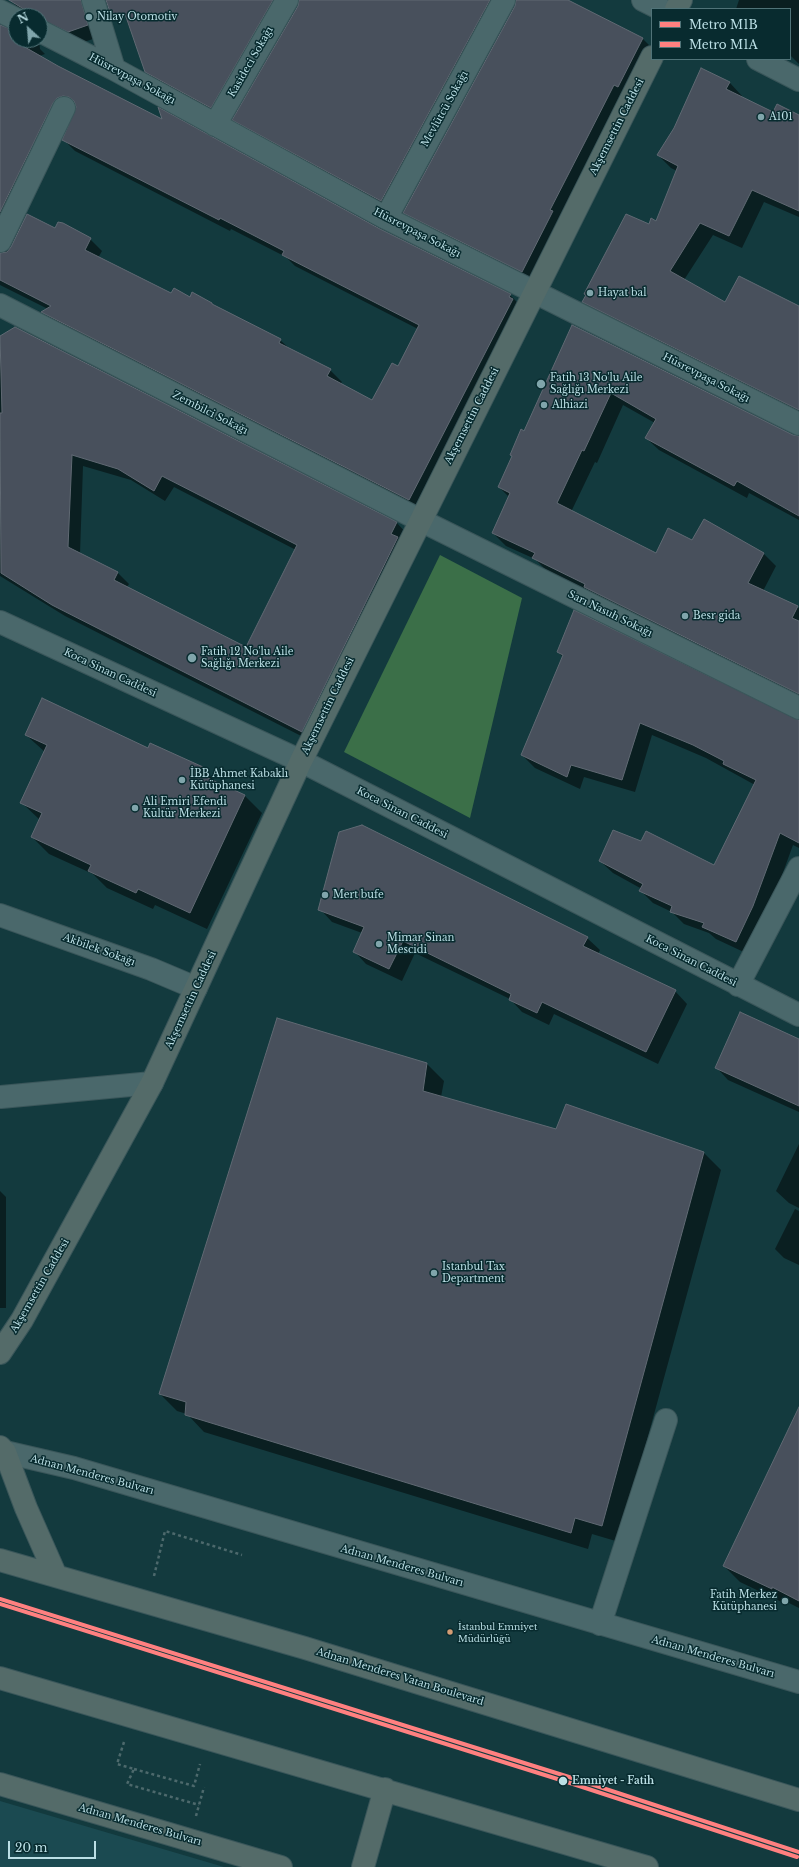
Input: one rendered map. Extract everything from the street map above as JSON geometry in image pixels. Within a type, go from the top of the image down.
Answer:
[{"type":"main road","name":"Akşemsettin Caddesi","points":[[0,1353],[22,1320],[152,1083],[301,761],[651,59]]},
{"type":"main road","points":[[3,1450],[26,1508],[56,1576]]},
{"type":"main road","name":"Adnan Menderes Vatan Boulevard","points":[[0,1560],[313,1650],[799,1800]]},
{"type":"main road","points":[[0,1678],[385,1789],[648,1867]]},
{"type":"main road","name":"Adnan Menderes Bulvarı","points":[[0,1784],[281,1867]]},
{"type":"main road","points":[[363,1867],[385,1789]]},
{"type":"street","points":[[93,0],[114,69]]},
{"type":"street","name":"Kasideci Sokağı","points":[[215,125],[287,0]]},
{"type":"street","name":"Mevlütcü Sokağı","points":[[386,218],[504,0]]},
{"type":"street","points":[[643,0],[658,8]]},
{"type":"street","name":"Hüsrevpaşa Sokağı","points":[[48,35],[114,69],[386,218],[799,424]]},
{"type":"street","points":[[760,60],[799,80]]},
{"type":"street","points":[[0,241],[64,108]]},
{"type":"street","name":"Zembilci Sokağı","points":[[0,305],[420,520]]},
{"type":"street","name":"Sarı Nasuh Sokağı","points":[[420,520],[799,708]]},
{"type":"street","name":"Koca Sinan Caddesi","points":[[0,622],[301,761],[799,1015]]},
{"type":"street","points":[[738,985],[799,868]]},
{"type":"street","name":"Akbilek Sokağı","points":[[0,915],[151,969],[196,988]]},
{"type":"street","points":[[0,1097],[152,1083]]},
{"type":"street","points":[[600,1624],[666,1420]]},
{"type":"street","name":"Adnan Menderes Bulvarı","points":[[3,1450],[74,1468],[799,1682]]},
{"type":"path","points":[[147,1602],[165,1532],[242,1555]]},
{"type":"path","points":[[133,1717],[117,1764],[194,1786],[201,1760]]},
{"type":"path","points":[[134,1769],[127,1784],[199,1805]]},
{"type":"shaded area","points":[[0,1801],[224,1867],[0,1867]]},
{"type":"green space","points":[[440,555],[522,598],[470,818],[344,752]]},
{"type":"building","points":[[9,0],[81,0],[88,25],[68,32],[48,23],[48,8],[22,8]]},
{"type":"building","points":[[106,0],[273,0],[211,108],[145,72],[125,14],[112,18]]},
{"type":"building","points":[[299,0],[490,0],[381,201],[232,120],[298,6]]},
{"type":"building","points":[[516,0],[568,0],[643,38],[618,87],[614,85],[550,210],[553,211],[522,272],[403,213],[515,6]]},
{"type":"building","points":[[0,25],[8,28],[8,48],[26,48],[58,66],[162,119],[158,107],[380,229],[511,294],[509,297],[513,299],[409,500],[41,312],[51,306],[0,280],[0,253],[7,252],[11,247],[27,214],[55,228],[58,222],[63,223],[91,238],[85,250],[171,293],[174,288],[190,297],[192,292],[212,304],[281,339],[279,343],[331,369],[327,376],[372,400],[392,363],[398,366],[419,325],[282,255],[284,251],[220,218],[219,220],[62,140],[76,107],[74,101],[69,97],[63,96],[57,98],[53,103],[0,212]]},
{"type":"building","points":[[701,68],[730,82],[726,89],[773,112],[777,104],[799,115],[799,211],[752,190],[729,236],[700,223],[670,271],[725,302],[739,276],[799,306],[799,410],[582,302],[586,295],[584,294],[626,214],[649,224],[651,218],[656,221],[678,166],[657,155],[674,128]]},
{"type":"building","points":[[572,325],[793,435],[799,436],[799,516],[737,481],[734,486],[645,438],[656,419],[611,393],[584,451],[582,450],[557,503],[656,553],[668,528],[692,540],[704,519],[764,553],[748,583],[798,606],[792,618],[799,621],[799,694],[584,587],[585,584],[532,558],[535,553],[492,533],[510,493],[498,487],[512,456],[510,455],[521,429],[524,431]]},
{"type":"building","points":[[15,327],[397,522],[391,534],[398,537],[302,732],[52,605],[1,573],[0,413],[2,413],[0,336]],"holes":[[[72,455],[118,469],[154,491],[162,476],[297,545],[246,647],[114,580],[118,572],[68,547]]]},
{"type":"building","points":[[574,610],[799,720],[799,843],[780,833],[753,906],[736,942],[702,927],[704,923],[670,912],[672,906],[639,891],[643,884],[599,861],[613,830],[641,841],[646,831],[714,865],[756,780],[723,764],[724,761],[693,745],[640,723],[622,780],[571,765],[567,777],[521,755],[563,655],[557,652]]},
{"type":"building","name":"Ali Emiri Efendi Kültür Merkezi","points":[[42,698],[148,748],[150,743],[203,767],[199,774],[245,795],[190,913],[138,889],[136,893],[88,871],[91,865],[31,837],[42,813],[20,803],[47,745],[25,735]]},
{"type":"building","points":[[362,825],[588,937],[583,946],[676,990],[646,1052],[542,1002],[537,1013],[509,1000],[511,994],[403,941],[389,969],[353,952],[364,927],[318,910],[339,832]]},
{"type":"building","points":[[740,1012],[799,1039],[799,1106],[715,1068]]},
{"type":"building","name":"Istanbul Tax Department","points":[[277,1018],[427,1063],[423,1091],[556,1129],[566,1104],[704,1152],[602,1526],[575,1518],[571,1533],[185,1415],[186,1402],[159,1394]]},
{"type":"building","points":[[799,1407],[799,1601],[772,1587],[772,1589],[723,1566]]},
{"type":"metro line","name":"M1B","points":[[0,1599],[569,1777],[799,1852]]},
{"type":"metro line","name":"M1A","points":[[0,1604],[567,1782],[797,1857]]},
{"type":"place","name":"Nilay Otomotiv","points":[[89,17]]},
{"type":"place","name":"A101","points":[[761,117]]},
{"type":"place","name":"Hayat bal","points":[[590,293]]},
{"type":"place","name":"Fatih 13 No'lu Aile Sağlığı Merkezi","points":[[541,384]]},
{"type":"place","name":"Alhiazi","points":[[544,405]]},
{"type":"place","name":"Besr gida","points":[[685,616]]},
{"type":"place","name":"Fatih 12 No'lu Aile Sağlığı Merkezi","points":[[192,658]]},
{"type":"place","name":"İBB Ahmet Kabaklı Kütüphanesi","points":[[182,780]]},
{"type":"place","name":"Ali Emiri Efendi Kültür Merkezi","points":[[135,808]]},
{"type":"place","name":"Mert bufe","points":[[325,895]]},
{"type":"place","name":"Mimar Sinan Mescidi","points":[[379,944]]},
{"type":"place","name":"Istanbul Tax Department","points":[[434,1273]]},
{"type":"place","name":"Fatih Merkez Kütüphanesi","points":[[785,1601]]},
{"type":"place","name":"İstanbul Emniyet Müdürlüğü","points":[[450,1632]]},
{"type":"place","name":"Emniyet - Fatih","points":[[563,1781]]}]
